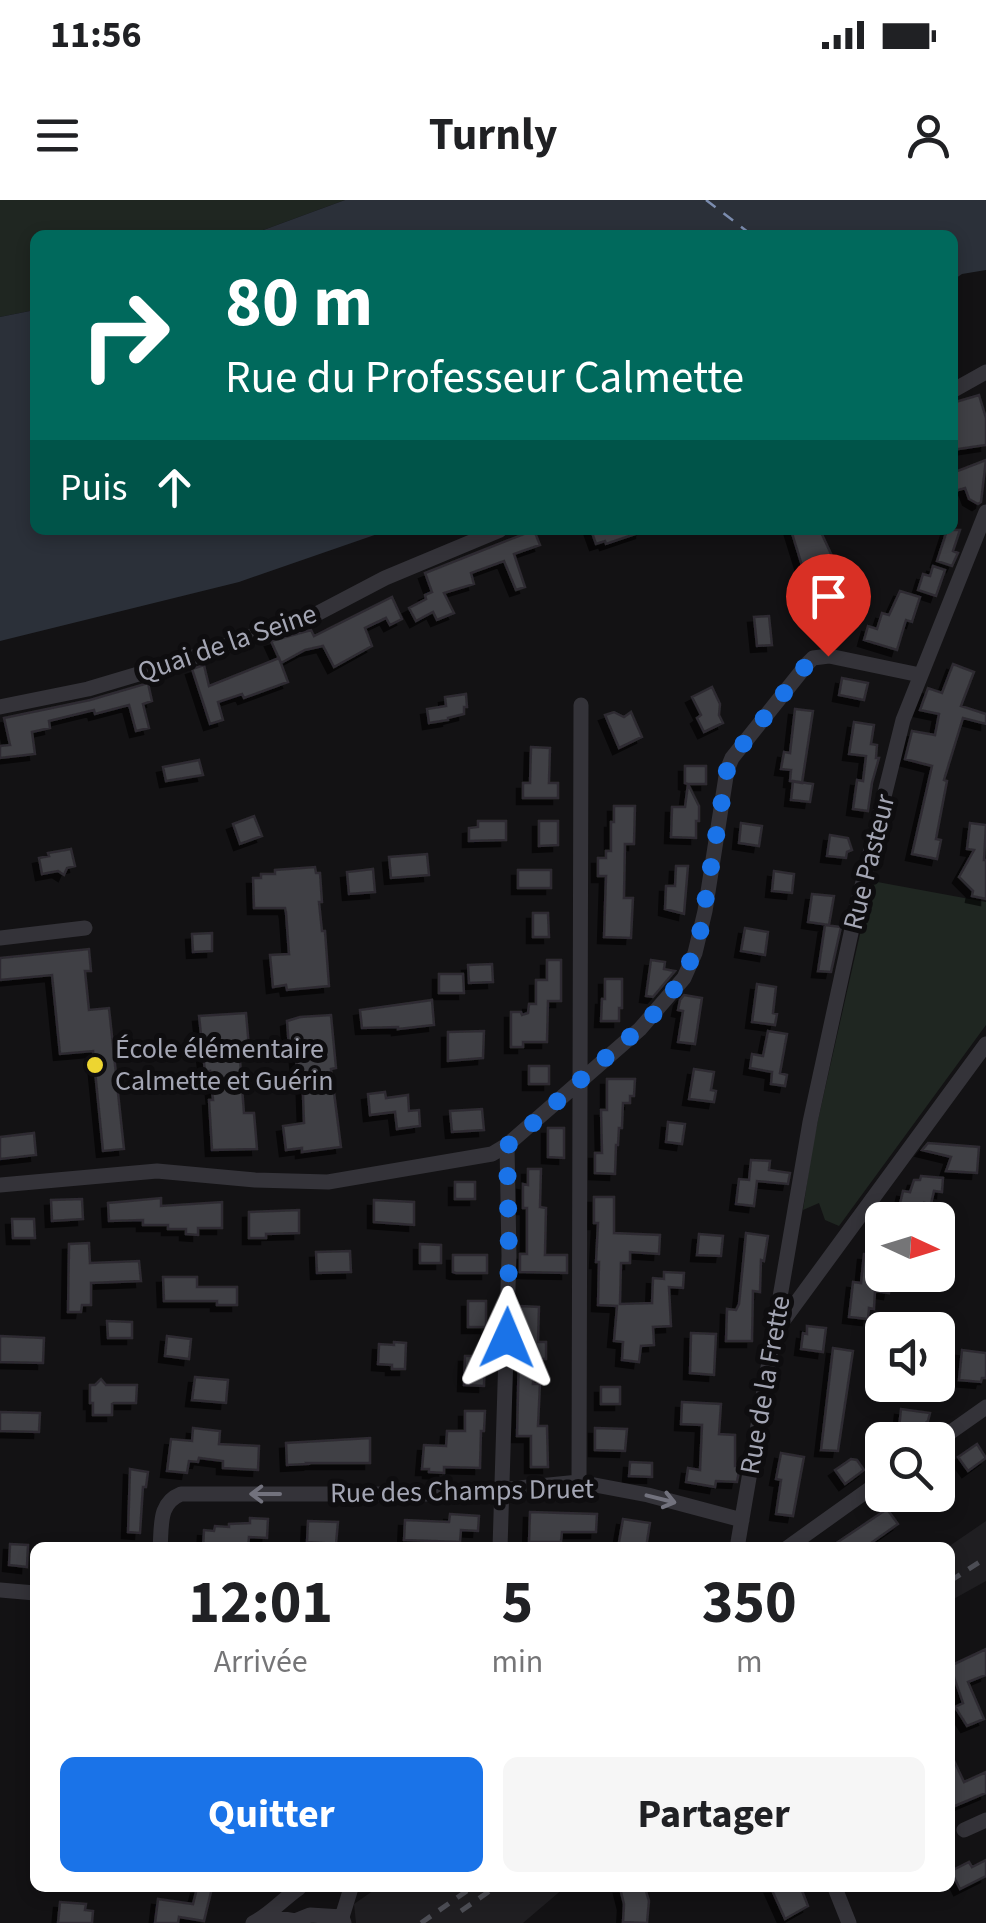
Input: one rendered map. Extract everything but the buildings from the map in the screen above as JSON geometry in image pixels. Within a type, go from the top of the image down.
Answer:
[{"type":"street","points":[[958,388],[985,376]]},
{"type":"street","name":"Rue Pasteur","points":[[792,1223],[856,910],[903,720],[985,517]]},
{"type":"street","name":"Quai de la Seine","points":[[0,706],[88,689],[305,620],[386,578],[488,535]]},
{"type":"street","points":[[0,1185],[158,1171],[328,1182],[474,1159],[507,1146],[640,1029],[684,978],[702,922],[727,770],[732,758],[808,663],[813,658],[828,656],[920,676]]},
{"type":"street","points":[[579,1482],[580,705]]},
{"type":"street","points":[[0,938],[84,928]]},
{"type":"street","points":[[774,1332],[986,1044]]},
{"type":"street","points":[[500,1542],[509,1256],[507,1146]]},
{"type":"street","name":"Rue de la Frette","points":[[738,1542],[792,1223]]},
{"type":"street","points":[[955,1429],[986,1407]]},
{"type":"street","name":"Rue des Champs Druet","points":[[161,1542],[166,1504],[181,1494],[458,1494],[579,1482],[742,1520]]},
{"type":"street","points":[[795,1542],[865,1492]]},
{"type":"street","points":[[0,1590],[30,1593]]},
{"type":"street","points":[[964,1830],[986,1820]]},
{"type":"street","points":[[260,1920],[293,1892]]},
{"type":"street","points":[[260,1920],[295,1921],[310,1916],[343,1920],[351,1892]]},
{"type":"street","points":[[837,1892],[849,1923]]},
{"type":"shaded area","points":[[0,200],[345,200],[264,230],[30,230],[30,311],[0,317]]},
{"type":"shaded area","points":[[345,200],[986,200],[986,270],[958,277],[958,230],[264,230]]},
{"type":"shaded area","points":[[30,311],[30,535],[375,535],[239,582],[0,641],[0,317]]},
{"type":"shaded area","points":[[872,881],[986,902],[986,1025],[839,1226],[825,1220],[819,1203],[803,1210],[813,1142]]},
{"type":"shaded area","points":[[986,1521],[986,1581],[955,1598],[955,1542]]},
{"type":"shaded area","points":[[371,1892],[559,1892],[523,1923],[356,1923],[354,1904]]},
{"type":"ferry route","points":[[706,200],[745,230]]},
{"type":"railway","points":[[955,1578],[986,1558]]},
{"type":"railway","points":[[421,1923],[465,1892]]},
{"type":"railway","points":[[461,1911],[488,1892]]},
{"type":"place","name":"École élémentaire Calmette et Guérin","points":[[95,1065]]},
{"type":"route","points":[[507,1338],[507,1146],[640,1029],[684,978],[695,953],[705,911],[732,758],[808,663],[813,658],[828,656]]}]
